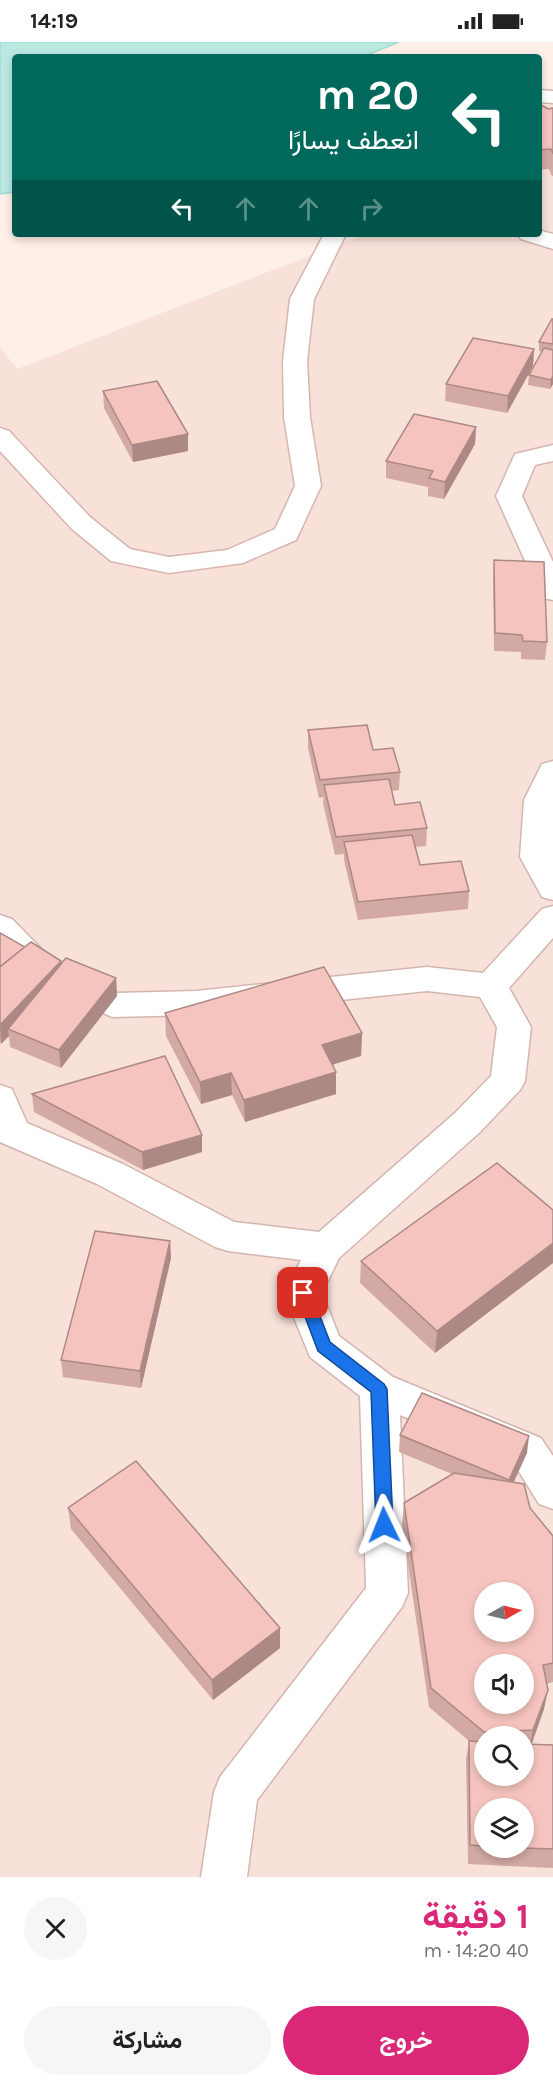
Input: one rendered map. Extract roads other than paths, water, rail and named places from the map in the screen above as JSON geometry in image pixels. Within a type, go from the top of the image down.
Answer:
[{"type":"street","points":[[0,436],[81,523],[122,555],[169,565],[233,557],[286,534],[308,486],[297,417],[295,361],[302,300],[333,237]]},
{"type":"street","points":[[538,237],[553,242]]},
{"type":"street","points":[[553,453],[524,459],[509,496],[553,592]]},
{"type":"street","points":[[553,771],[539,800],[536,857],[553,889]]},
{"type":"street","points":[[490,986],[553,917]]},
{"type":"street","points":[[0,927],[44,972],[112,1005],[196,1003],[427,980],[490,986]]},
{"type":"street","points":[[490,986],[514,1028],[508,1081],[467,1123],[326,1248],[303,1293],[324,1346],[379,1389],[527,1450],[553,1491]]},
{"type":"street","points":[[0,1098],[13,1132],[110,1174],[228,1236],[326,1248]]},
{"type":"street","points":[[224,1877],[236,1792],[387,1593],[379,1389]]},
{"type":"water","points":[[0,42],[399,42],[369,54],[12,54],[12,192],[0,194]]}]
